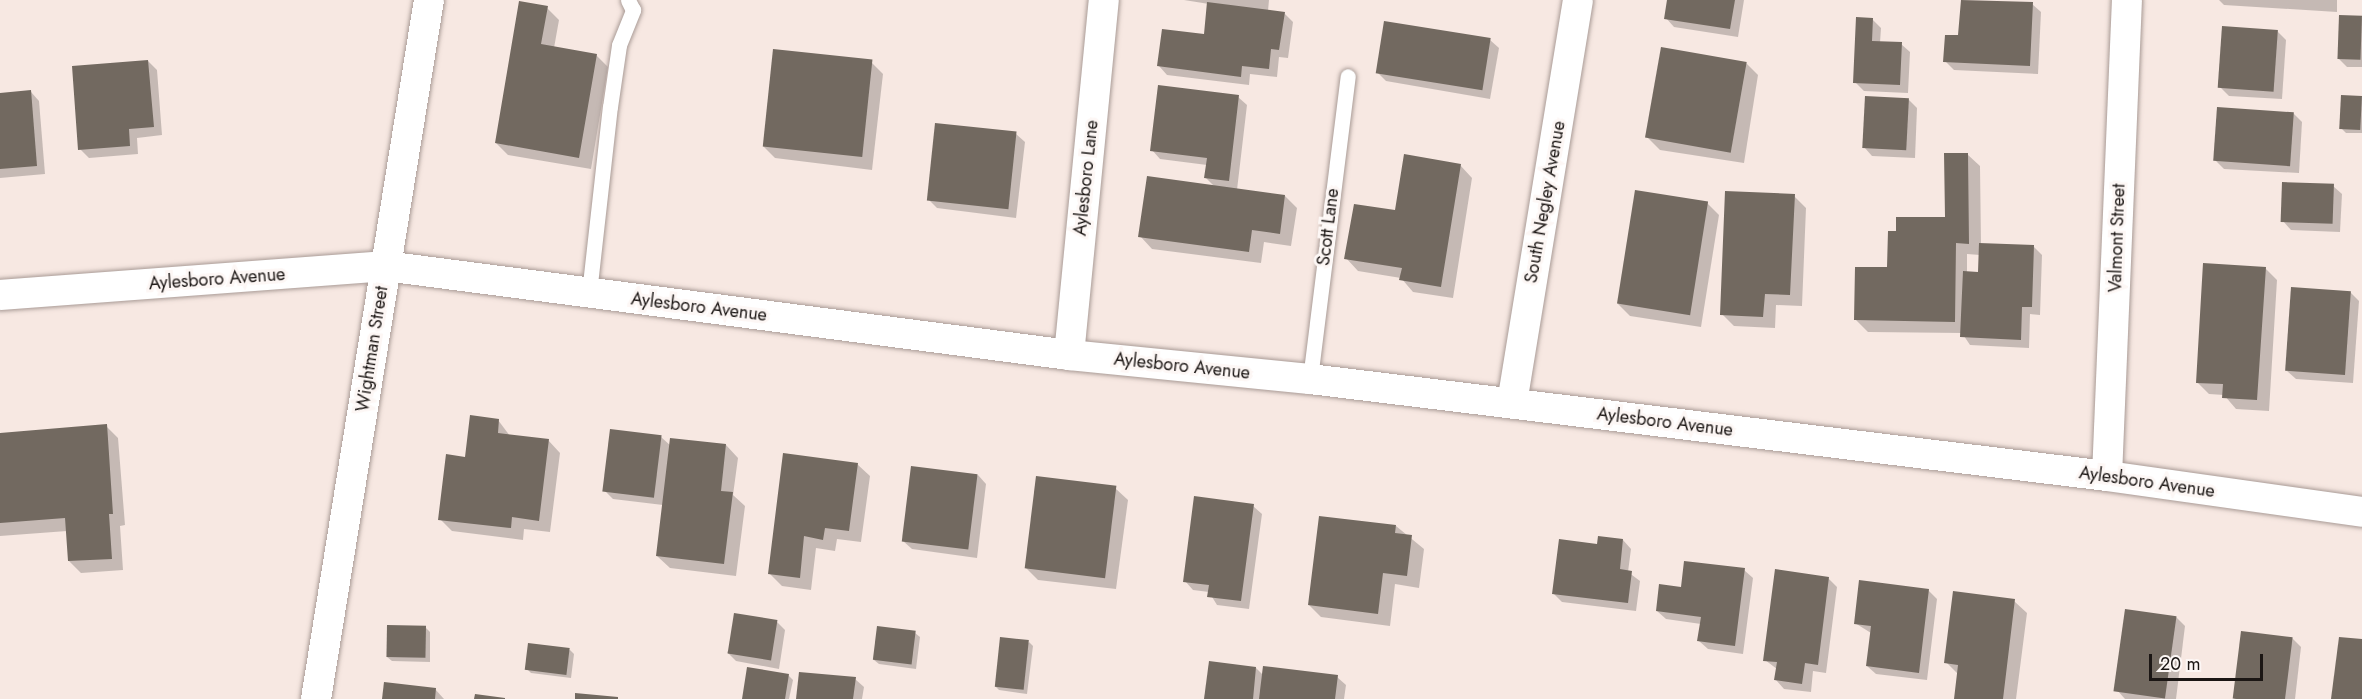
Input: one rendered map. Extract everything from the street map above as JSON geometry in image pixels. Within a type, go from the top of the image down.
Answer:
[{"type":"street","name":"Wightman Street","points":[[316,699],[429,0]]},
{"type":"street","name":"Aylesboro Lane","points":[[1069,355],[1104,0]]},
{"type":"street","name":"South Negley Avenue","points":[[1512,403],[1578,0]]},
{"type":"street","name":"Valmont Street","points":[[2107,476],[2127,0]]},
{"type":"street","name":"Aylesboro Avenue","points":[[0,295],[385,267],[1069,355],[1310,379],[2107,476],[2362,512]]},
{"type":"lane","points":[[589,293],[599,180],[619,45],[633,10],[628,0]]},
{"type":"lane","name":"Scott Lane","points":[[1310,379],[1348,76]]},
{"type":"building","points":[[1667,0],[1735,0],[1730,29],[1664,19]]},
{"type":"building","points":[[1961,0],[2033,2],[2030,66],[1943,62],[1945,35],[1958,35]]},
{"type":"building","points":[[519,1],[548,6],[541,44],[597,54],[579,158],[495,143]]},
{"type":"building","points":[[1207,2],[1285,12],[1279,50],[1271,49],[1269,69],[1242,66],[1241,77],[1157,66],[1162,29],[1204,34]]},
{"type":"building","points":[[2339,15],[2362,16],[2360,60],[2337,59]]},
{"type":"building","points":[[1856,17],[1873,18],[1872,41],[1902,42],[1900,85],[1853,83]]},
{"type":"building","points":[[1384,21],[1491,38],[1482,90],[1376,73]]},
{"type":"building","points":[[2222,26],[2278,30],[2274,92],[2218,88]]},
{"type":"building","points":[[1661,47],[1747,62],[1731,153],[1645,138]]},
{"type":"building","points":[[773,49],[872,59],[862,157],[763,146]]},
{"type":"building","points":[[148,60],[154,127],[129,129],[130,146],[78,150],[72,66]]},
{"type":"building","points":[[1158,85],[1239,95],[1229,181],[1204,178],[1207,158],[1150,151]]},
{"type":"building","points":[[31,90],[37,166],[0,169],[0,93]]},
{"type":"building","points":[[2341,95],[2362,96],[2360,130],[2339,129]]},
{"type":"building","points":[[1865,96],[1909,98],[1906,150],[1862,148]]},
{"type":"building","points":[[2217,107],[2294,112],[2290,166],[2213,161]]},
{"type":"building","points":[[935,123],[1017,132],[1008,209],[927,201]]},
{"type":"building","points":[[1944,153],[1968,153],[1969,244],[1956,243],[1955,322],[1854,320],[1855,267],[1887,267],[1888,231],[1896,231],[1896,217],[1945,217]]},
{"type":"building","points":[[1404,154],[1461,164],[1441,287],[1399,280],[1402,268],[1344,259],[1354,204],[1395,210]]},
{"type":"building","points":[[1147,176],[1285,195],[1280,234],[1252,230],[1249,252],[1138,237]]},
{"type":"building","points":[[2282,182],[2334,184],[2333,224],[2281,222]]},
{"type":"building","points":[[1635,190],[1708,202],[1690,315],[1617,304]]},
{"type":"building","points":[[1725,191],[1795,194],[1790,295],[1765,294],[1763,317],[1720,315]]},
{"type":"building","points":[[1979,243],[2034,245],[2032,307],[2022,307],[2021,340],[1960,337],[1963,271],[1978,272]]},
{"type":"building","points":[[2203,263],[2266,267],[2257,400],[2222,398],[2223,384],[2196,383]]},
{"type":"building","points":[[2291,287],[2351,291],[2345,375],[2285,371]]},
{"type":"building","points":[[470,415],[499,419],[498,433],[549,439],[539,521],[512,517],[511,528],[438,520],[446,454],[465,457]]},
{"type":"building","points":[[107,424],[113,514],[109,514],[112,559],[68,561],[65,518],[0,523],[0,433]]},
{"type":"building","points":[[610,429],[662,435],[654,498],[602,492]]},
{"type":"building","points":[[670,438],[726,444],[721,491],[733,492],[724,564],[656,556]]},
{"type":"building","points":[[783,453],[858,463],[849,531],[825,528],[823,540],[804,536],[800,578],[768,574]]},
{"type":"building","points":[[911,466],[978,474],[968,550],[902,541]]},
{"type":"building","points":[[1036,476],[1116,486],[1105,578],[1025,568]]},
{"type":"building","points":[[1194,496],[1254,504],[1241,601],[1207,597],[1209,585],[1183,582]]},
{"type":"building","points":[[1319,516],[1396,525],[1395,533],[1412,535],[1407,576],[1383,573],[1378,614],[1308,605]]},
{"type":"building","points":[[1598,536],[1623,539],[1620,569],[1632,571],[1628,603],[1552,594],[1559,539],[1597,544]]},
{"type":"building","points":[[1684,561],[1745,568],[1735,646],[1697,641],[1701,617],[1656,611],[1659,584],[1681,587]]},
{"type":"building","points":[[1775,569],[1829,577],[1818,665],[1805,663],[1802,684],[1774,680],[1777,662],[1763,661]]},
{"type":"building","points":[[1859,580],[1929,589],[1919,673],[1866,666],[1871,626],[1854,624]]},
{"type":"building","points":[[1953,591],[2015,599],[2003,699],[1954,699],[1958,665],[1944,663]]},
{"type":"building","points":[[2125,609],[2176,616],[2165,698],[2113,691]]},
{"type":"building","points":[[734,613],[777,620],[771,660],[728,653]]},
{"type":"building","points":[[387,625],[426,626],[425,658],[386,657]]},
{"type":"building","points":[[877,626],[916,631],[912,664],[873,660]]},
{"type":"building","points":[[2241,631],[2293,637],[2285,699],[2233,698]]},
{"type":"building","points":[[1000,637],[1029,640],[1024,690],[995,687]]},
{"type":"building","points":[[2339,637],[2362,639],[2362,699],[2331,699]]},
{"type":"building","points":[[528,643],[570,648],[566,675],[525,670]]},
{"type":"building","points":[[1209,661],[1256,667],[1253,699],[1204,699]]},
{"type":"building","points":[[1263,666],[1338,675],[1335,699],[1259,699]]},
{"type":"building","points":[[747,667],[789,674],[785,699],[742,699]]},
{"type":"building","points":[[799,672],[856,677],[853,699],[796,699]]},
{"type":"building","points":[[384,682],[436,688],[435,699],[382,699]]},
{"type":"building","points":[[575,693],[618,697],[618,699],[575,699]]},
{"type":"building","points":[[475,694],[505,698],[505,699],[474,699]]}]
